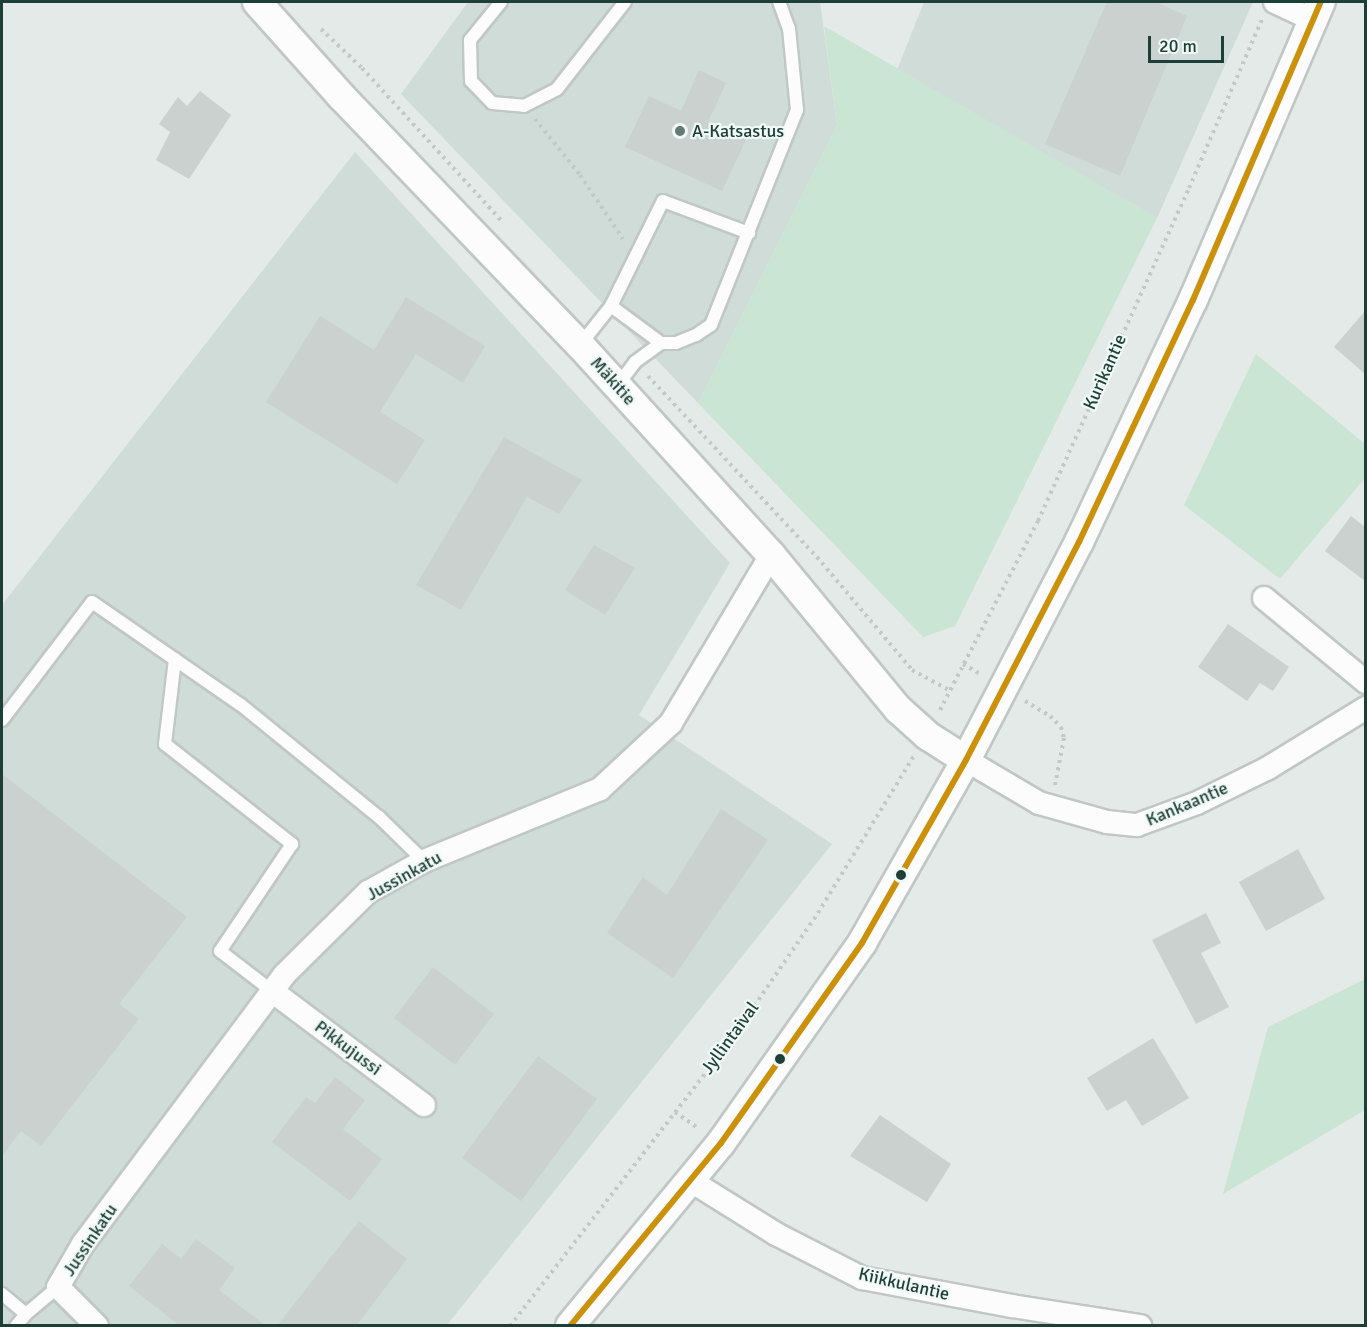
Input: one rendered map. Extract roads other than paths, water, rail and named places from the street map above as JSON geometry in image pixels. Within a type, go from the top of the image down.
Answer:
[{"type":"street","name":"Mäkitie","points":[[257,2],[341,96],[580,345],[771,555],[898,708],[928,736],[966,760]]},
{"type":"street","points":[[570,1326],[721,1143],[862,943],[966,760],[1079,542],[1193,300],[1317,11],[1270,7]]},
{"type":"street","name":"Jussinkatu","points":[[58,1287],[83,1244],[284,975],[369,892],[424,861],[600,789],[671,723],[771,555]]},
{"type":"street","points":[[1264,598],[1365,682]]},
{"type":"street","name":"Kankaantie","points":[[966,760],[1001,782],[1049,807],[1107,822],[1137,825],[1197,803],[1268,768],[1365,708]]},
{"type":"street","name":"Pikkujussi","points":[[272,991],[424,1105]]},
{"type":"street","name":"Kiikkulantie","points":[[691,1181],[776,1234],[862,1278],[1012,1306],[1140,1326]]},
{"type":"street","points":[[58,1287],[97,1326]]},
{"type":"lane","points":[[501,2],[470,40],[471,81],[492,103],[524,106],[557,89],[625,2]]},
{"type":"lane","points":[[616,386],[635,362],[661,343],[676,343],[696,335],[711,325],[797,110],[789,29],[779,2]]},
{"type":"lane","points":[[580,345],[611,306],[663,201],[749,233]]},
{"type":"lane","points":[[611,306],[661,343]]},
{"type":"lane","points":[[2,720],[92,602],[241,705],[370,810],[424,861]]},
{"type":"lane","points":[[175,659],[165,744],[292,843],[220,951],[272,991]]},
{"type":"lane","points":[[16,1326],[26,1314],[58,1287]]},
{"type":"lane","points":[[2,1294],[26,1314]]},
{"type":"place","name":"A-Katsastus","points":[[680,131]]}]
